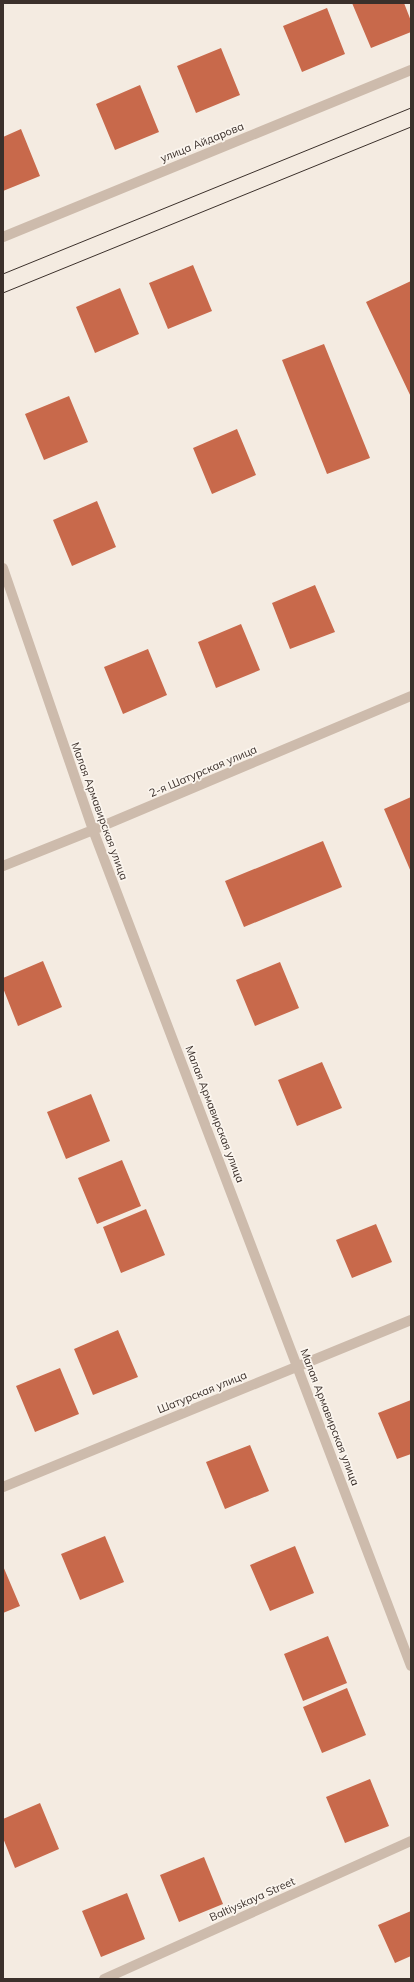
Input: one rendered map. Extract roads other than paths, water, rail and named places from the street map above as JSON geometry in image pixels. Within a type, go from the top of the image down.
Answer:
[{"type":"street","name":"улица Айдарова","points":[[3,237],[411,70]]},
{"type":"street","name":"Малая Армавирская улица","points":[[3,568],[93,830],[411,1666]]},
{"type":"street","name":"2-я Шатурская улица","points":[[3,866],[93,830],[411,696]]},
{"type":"street","name":"Шатурская улица","points":[[3,1487],[411,1320]]},
{"type":"street","name":"Baltiyskaya Street","points":[[104,1979],[411,1841]]},
{"type":"tram line","points":[[3,274],[411,108]]},
{"type":"tram line","points":[[3,293],[411,127]]}]
